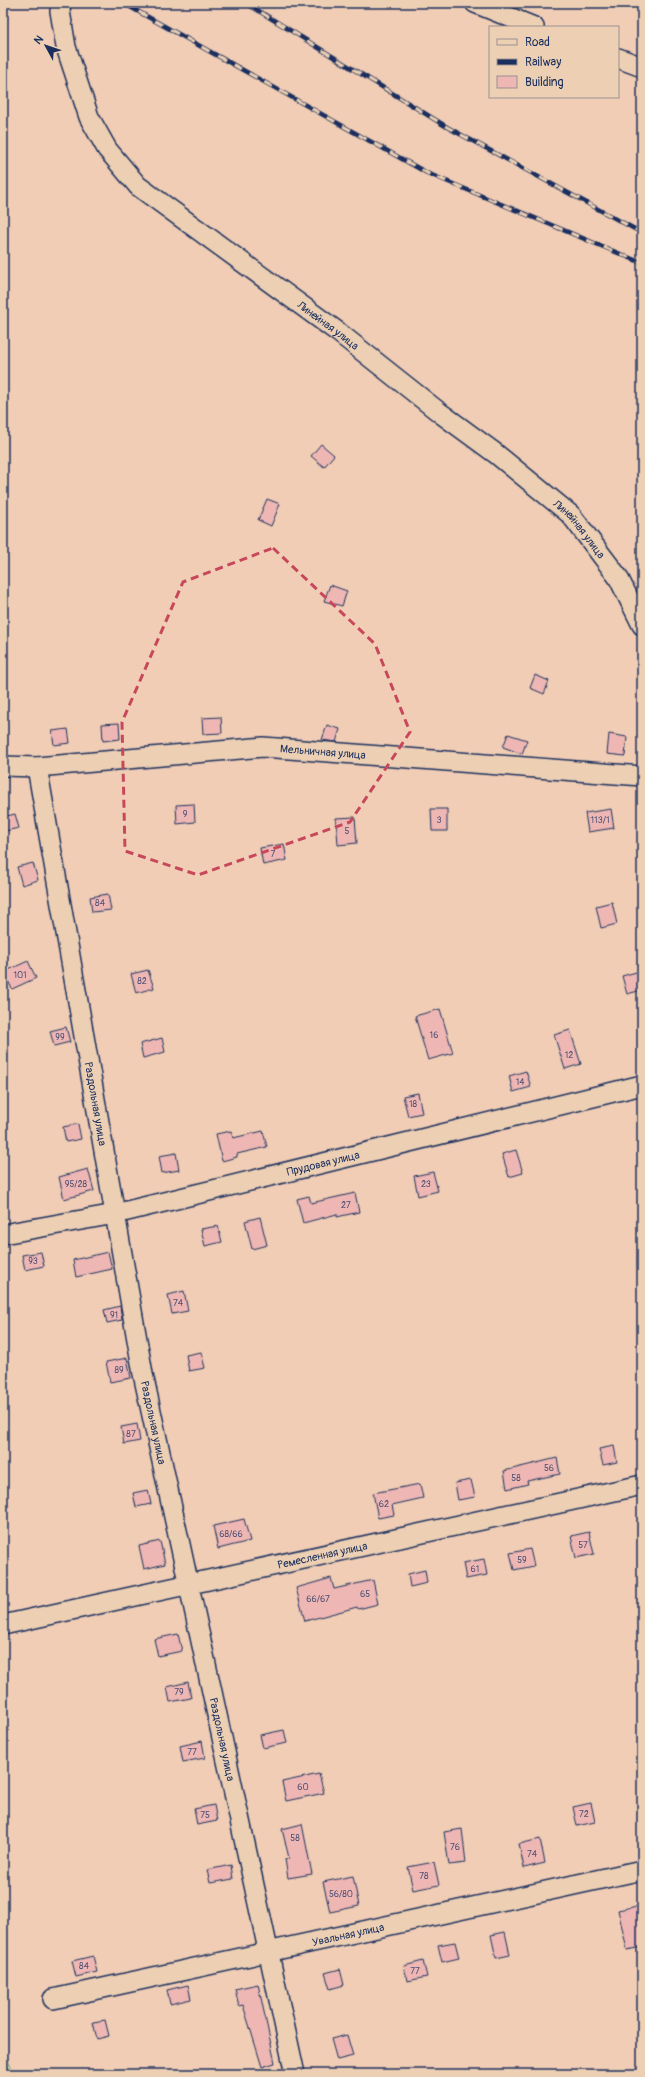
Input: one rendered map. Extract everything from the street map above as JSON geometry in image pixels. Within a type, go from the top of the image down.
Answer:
[{"type":"street","name":"Линейная улица","points":[[61,3],[60,11],[66,46],[90,117],[107,149],[138,186],[338,332],[439,412],[495,453],[571,515],[618,577],[642,625]]},
{"type":"street","points":[[475,3],[532,26]]},
{"type":"street","points":[[619,58],[642,67]]},
{"type":"street","name":"Мельничная улица","points":[[3,766],[37,766],[263,748],[642,776]]},
{"type":"street","name":"Раздольная улица","points":[[37,766],[143,1374],[295,2074]]},
{"type":"street","name":"Прудовая улица","points":[[3,1234],[115,1214],[642,1085]]},
{"type":"street","name":"Ремесленная улица","points":[[3,1625],[642,1484]]},
{"type":"street","name":"Увальная улица","points":[[53,1999],[642,1870]]},
{"type":"highlighted area","points":[[273,548],[375,644],[410,732],[350,822],[198,875],[125,851],[122,722],[183,582]]},
{"type":"green space","points":[[3,2052],[15,2074],[3,2074]]},
{"type":"building","points":[[321,444],[334,455],[324,467],[311,456]]},
{"type":"building","points":[[267,499],[280,504],[271,526],[258,520]]},
{"type":"building","points":[[330,585],[347,591],[342,606],[324,601]]},
{"type":"building","points":[[535,675],[549,681],[544,694],[530,688]]},
{"type":"building","points":[[221,717],[222,733],[203,734],[202,718]]},
{"type":"building","points":[[119,723],[120,739],[103,741],[102,724]]},
{"type":"building","points":[[327,725],[340,729],[336,742],[322,740]]},
{"type":"building","points":[[68,729],[70,743],[54,745],[52,731]]},
{"type":"building","points":[[508,734],[527,740],[522,754],[503,747]]},
{"type":"building","points":[[609,734],[627,737],[625,756],[607,754]]},
{"type":"building","points":[[194,804],[195,822],[177,824],[176,805]]},
{"type":"building","points":[[431,809],[447,809],[447,831],[432,831]]},
{"type":"building","points":[[611,809],[614,828],[588,832],[585,813]]},
{"type":"building","points":[[15,814],[19,828],[5,831],[3,817]]},
{"type":"building","points":[[355,817],[357,843],[338,845],[336,818]]},
{"type":"building","points":[[284,844],[287,860],[263,865],[260,848]]},
{"type":"building","points":[[33,863],[38,880],[22,885],[17,867]]},
{"type":"building","points":[[108,894],[111,910],[92,912],[90,897]]},
{"type":"building","points":[[612,902],[617,924],[601,928],[596,906]]},
{"type":"building","points":[[28,961],[36,978],[12,989],[4,972]]},
{"type":"building","points":[[148,970],[154,988],[136,993],[131,974]]},
{"type":"building","points":[[640,971],[642,990],[627,994],[622,976]]},
{"type":"building","points":[[440,1009],[453,1053],[428,1060],[415,1016]]},
{"type":"building","points":[[66,1027],[70,1042],[54,1046],[50,1031]]},
{"type":"building","points":[[570,1030],[581,1064],[565,1069],[554,1035]]},
{"type":"building","points":[[162,1038],[165,1052],[143,1058],[140,1044]]},
{"type":"building","points":[[526,1071],[531,1087],[513,1092],[509,1076]]},
{"type":"building","points":[[418,1093],[422,1113],[408,1116],[403,1096]]},
{"type":"building","points":[[78,1124],[81,1139],[66,1142],[63,1127]]},
{"type":"building","points":[[231,1131],[233,1138],[263,1131],[267,1147],[237,1154],[237,1157],[222,1161],[216,1134]]},
{"type":"building","points":[[516,1150],[523,1173],[509,1177],[502,1154]]},
{"type":"building","points":[[176,1153],[179,1170],[162,1173],[159,1156]]},
{"type":"building","points":[[88,1169],[94,1191],[64,1199],[59,1177]]},
{"type":"building","points":[[433,1172],[438,1191],[418,1196],[414,1176]]},
{"type":"building","points":[[355,1193],[359,1212],[337,1217],[337,1214],[303,1223],[297,1199],[309,1196],[311,1203]]},
{"type":"building","points":[[260,1217],[267,1245],[252,1249],[245,1221]]},
{"type":"building","points":[[218,1226],[222,1242],[205,1246],[201,1229]]},
{"type":"building","points":[[41,1252],[44,1266],[25,1270],[22,1255]]},
{"type":"building","points":[[108,1252],[112,1269],[76,1277],[73,1260]]},
{"type":"building","points":[[184,1291],[188,1311],[172,1314],[168,1295]]},
{"type":"building","points":[[120,1306],[122,1320],[107,1323],[104,1310]]},
{"type":"building","points":[[201,1352],[205,1368],[189,1371],[186,1355]]},
{"type":"building","points":[[127,1358],[131,1378],[110,1382],[106,1362]]},
{"type":"building","points":[[137,1424],[140,1441],[124,1444],[121,1427]]},
{"type":"building","points":[[614,1446],[617,1462],[603,1465],[599,1449]]},
{"type":"building","points":[[557,1458],[560,1474],[527,1481],[528,1484],[507,1489],[504,1471]]},
{"type":"building","points":[[471,1480],[475,1497],[458,1500],[455,1483]]},
{"type":"building","points":[[420,1484],[423,1498],[392,1505],[394,1515],[378,1518],[373,1493]]},
{"type":"building","points":[[148,1490],[151,1504],[136,1507],[133,1493]]},
{"type":"building","points":[[244,1519],[250,1541],[218,1549],[213,1526]]},
{"type":"building","points":[[589,1532],[594,1554],[576,1558],[571,1536]]},
{"type":"building","points":[[160,1541],[165,1564],[144,1569],[139,1546]]},
{"type":"building","points":[[530,1549],[534,1566],[514,1570],[510,1553]]},
{"type":"building","points":[[484,1559],[487,1575],[466,1579],[463,1563]]},
{"type":"building","points":[[425,1570],[427,1583],[410,1587],[408,1574]]},
{"type":"building","points":[[331,1578],[334,1589],[373,1580],[378,1604],[358,1609],[357,1607],[305,1621],[296,1588]]},
{"type":"building","points":[[178,1634],[182,1651],[158,1656],[154,1639]]},
{"type":"building","points":[[188,1682],[191,1698],[170,1702],[167,1687]]},
{"type":"building","points":[[284,1730],[287,1743],[263,1748],[260,1735]]},
{"type":"building","points":[[202,1741],[205,1758],[183,1762],[180,1746]]},
{"type":"building","points":[[319,1774],[324,1793],[286,1801],[282,1782]]},
{"type":"building","points":[[591,1803],[595,1822],[577,1826],[573,1807]]},
{"type":"building","points":[[214,1805],[217,1821],[197,1825],[194,1809]]},
{"type":"building","points":[[302,1824],[312,1874],[288,1878],[285,1859],[289,1858],[282,1829]]},
{"type":"building","points":[[462,1829],[466,1863],[449,1865],[444,1832]]},
{"type":"building","points":[[540,1839],[545,1863],[524,1868],[519,1844]]},
{"type":"building","points":[[434,1862],[439,1885],[413,1890],[408,1867]]},
{"type":"building","points":[[231,1865],[233,1879],[210,1883],[207,1870]]},
{"type":"building","points":[[353,1876],[359,1906],[330,1912],[323,1882]]},
{"type":"building","points":[[642,1905],[642,1947],[627,1950],[618,1910]]},
{"type":"building","points":[[505,1932],[510,1955],[496,1958],[491,1935]]},
{"type":"building","points":[[455,1942],[459,1958],[442,1962],[438,1945]]},
{"type":"building","points":[[93,1956],[97,1972],[76,1977],[72,1961]]},
{"type":"building","points":[[423,1961],[427,1977],[407,1981],[404,1966]]},
{"type":"building","points":[[340,1969],[344,1985],[330,1989],[325,1973]]},
{"type":"building","points":[[258,1984],[275,2063],[262,2067],[243,2005],[239,2006],[235,1989]]},
{"type":"building","points":[[188,1985],[191,1999],[170,2004],[167,1990]]},
{"type":"building","points":[[105,2020],[109,2036],[97,2039],[93,2022]]},
{"type":"building","points":[[347,2035],[353,2056],[337,2060],[331,2039]]},
{"type":"railway","points":[[123,3],[427,173],[642,263]]},
{"type":"railway","points":[[246,3],[447,127],[642,233]]}]
